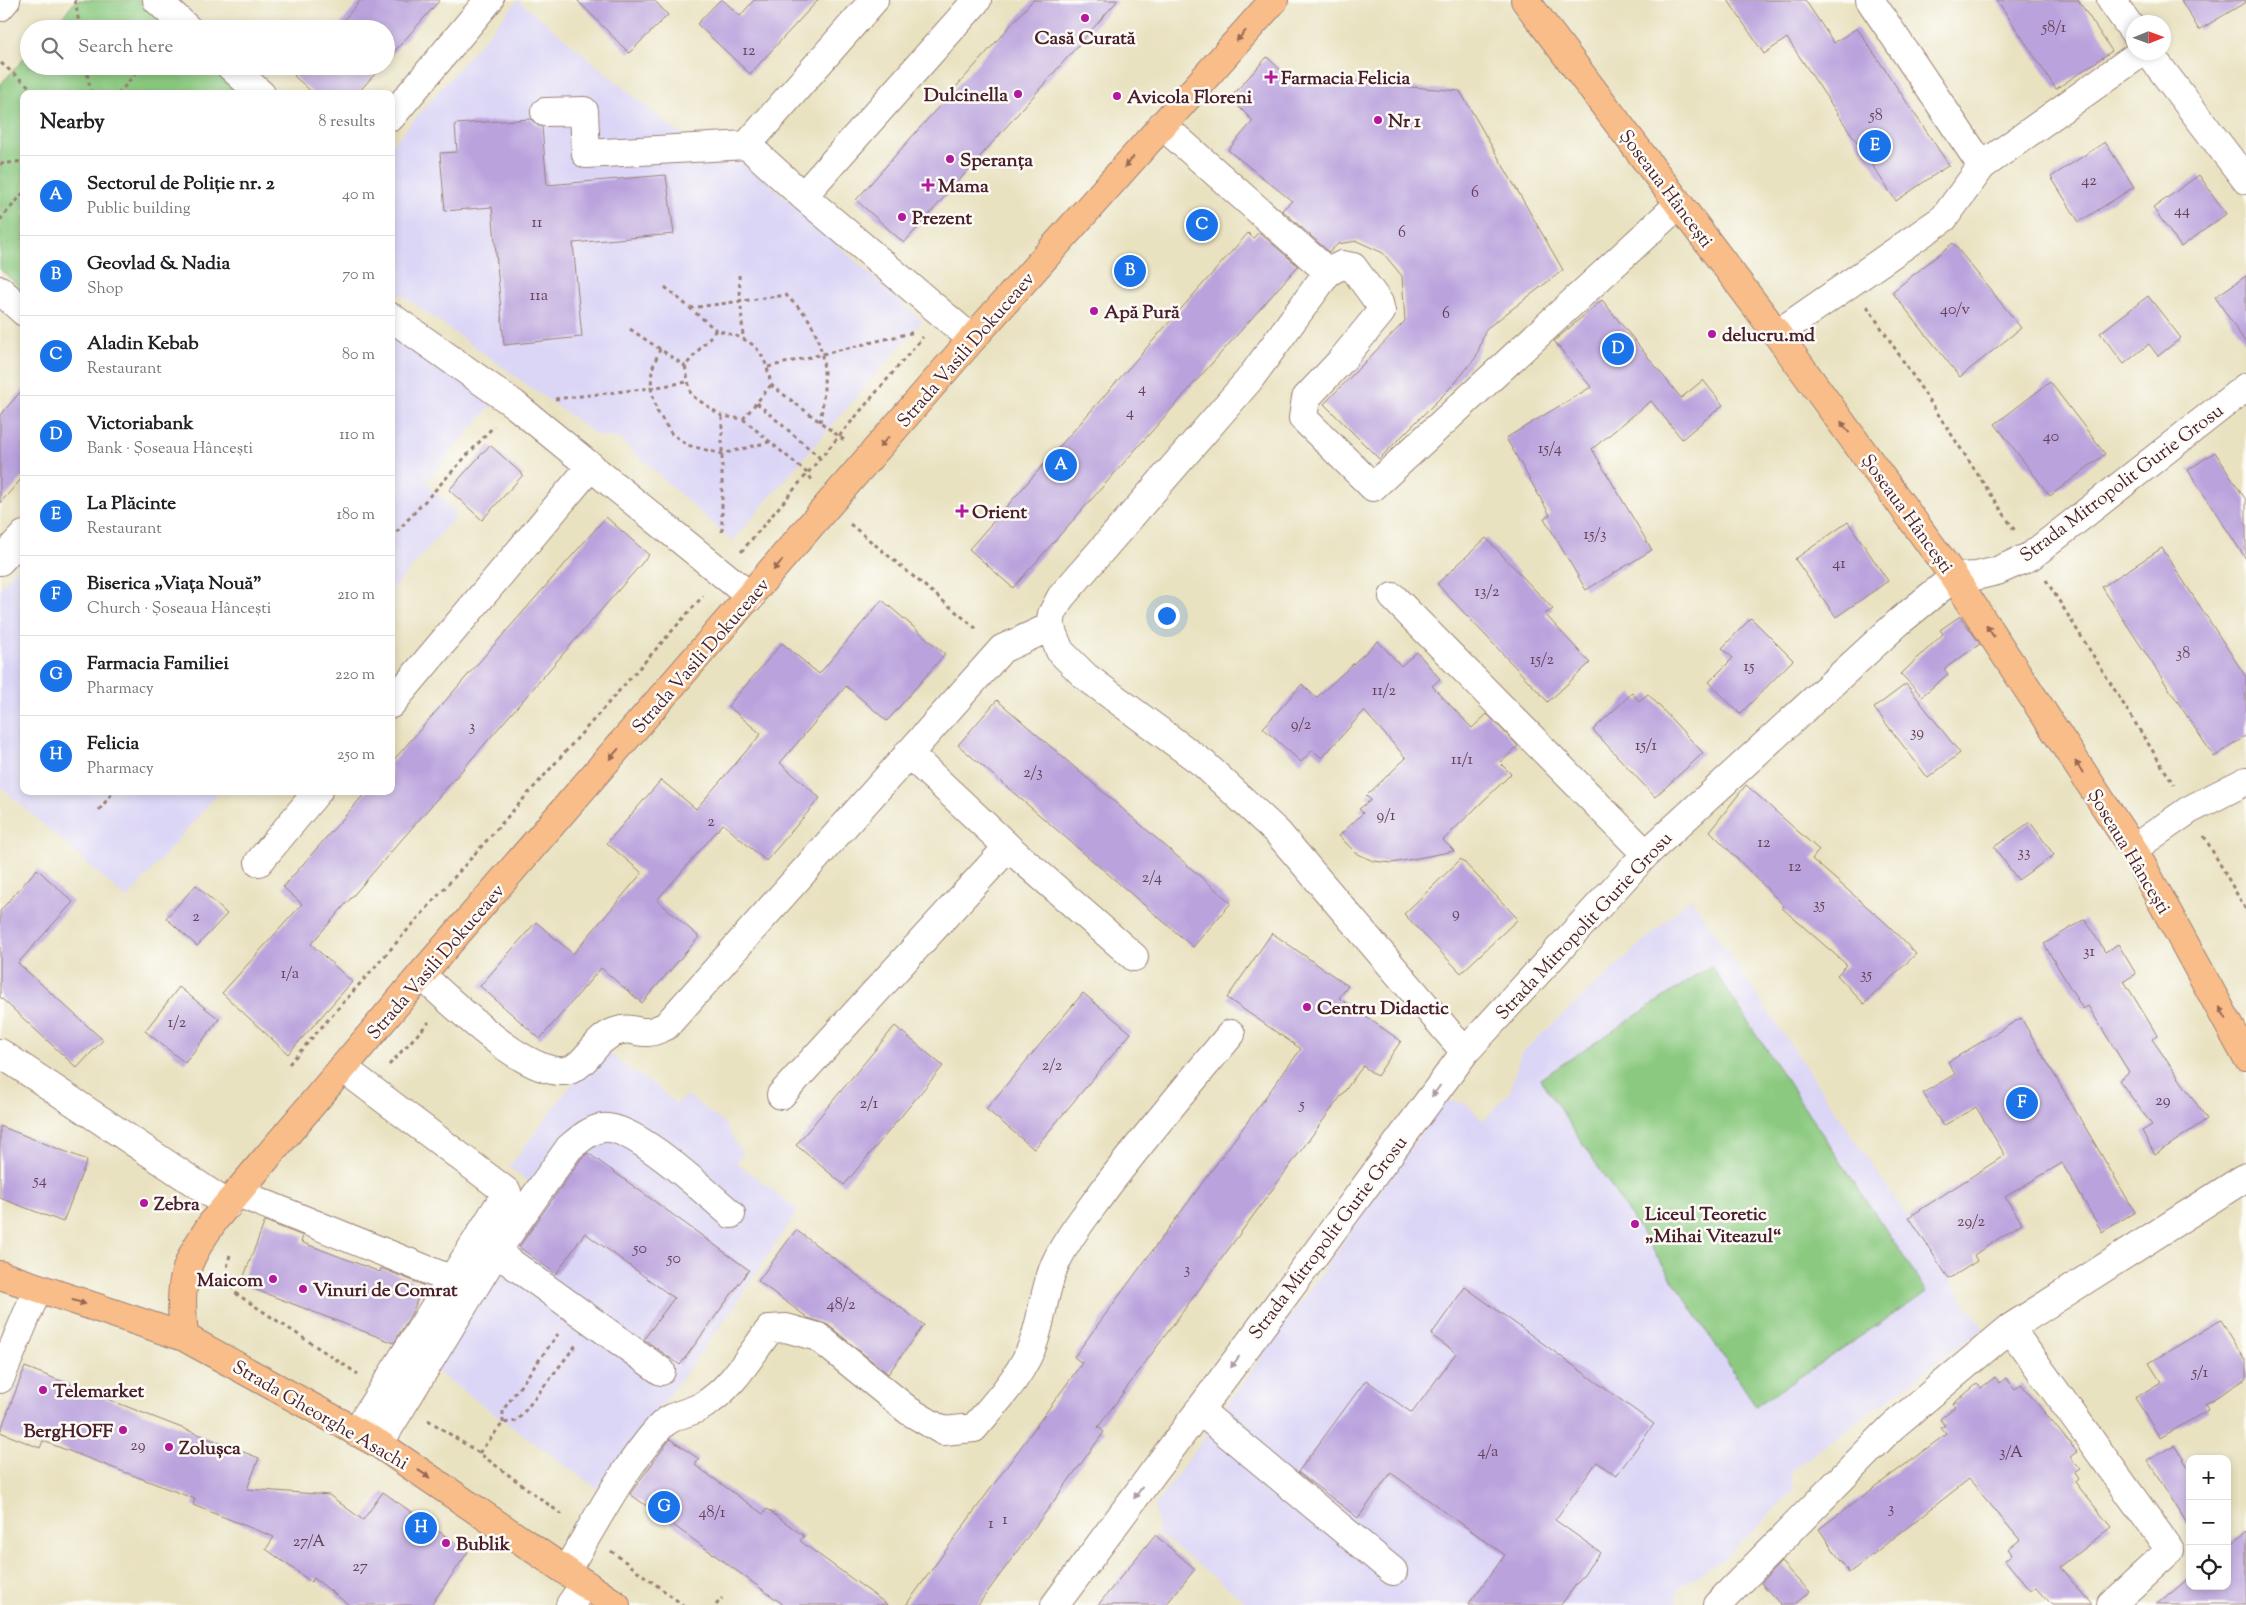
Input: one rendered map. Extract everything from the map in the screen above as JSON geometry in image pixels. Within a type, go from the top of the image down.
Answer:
[{"type":"main road","name":"Strada Vasili Dokuceaev","points":[[184,1337],[181,1286],[188,1262],[205,1234],[233,1199],[421,975],[972,339],[1274,0]]},
{"type":"main road","name":"Șoseaua Hâncești","points":[[1525,0],[1777,334],[1954,577],[2133,849],[2246,1056]]},
{"type":"main road","name":"Strada Gheorghe Asachi","points":[[0,1275],[184,1337],[368,1438],[574,1587],[616,1605]]},
{"type":"street","points":[[0,7],[6,0]]},
{"type":"street","points":[[157,0],[178,20]]},
{"type":"street","points":[[395,112],[489,0]]},
{"type":"street","points":[[747,145],[874,0]]},
{"type":"street","points":[[803,196],[977,0]]},
{"type":"street","points":[[1870,0],[1982,166]]},
{"type":"street","points":[[2111,0],[2126,21]]},
{"type":"street","points":[[1777,334],[1944,218],[1982,166],[2131,60]]},
{"type":"street","points":[[2154,60],[2246,180]]},
{"type":"street","points":[[240,75],[256,90]]},
{"type":"street","points":[[545,112],[584,111],[586,154],[747,145],[936,321],[972,339]]},
{"type":"street","points":[[1162,125],[1328,272]]},
{"type":"street","points":[[1465,1052],[1278,833],[1204,764],[1085,676],[1060,652],[1050,627],[1052,614],[1061,597],[1249,380],[1328,272],[1342,265],[1354,267],[1379,303],[1381,312],[1306,398],[1303,418],[1373,486],[1679,204]]},
{"type":"street","points":[[0,290],[20,308]]},
{"type":"street","points":[[395,320],[514,404],[750,597]]},
{"type":"street","name":"Strada Mitropolit Gurie Grosu","points":[[1059,1604],[1199,1410],[1465,1052],[1646,854],[1900,621],[1954,577],[1976,576],[1997,571],[2031,556],[2246,387]]},
{"type":"street","points":[[395,699],[590,466]]},
{"type":"street","points":[[0,561],[20,539]]},
{"type":"street","points":[[1394,597],[1646,854]]},
{"type":"street","points":[[421,975],[522,1059],[549,1071],[560,1072],[572,1069],[600,1041],[614,1032],[636,1029],[647,1032],[666,1026],[1002,649],[1050,627]]},
{"type":"street","points":[[908,753],[1008,846],[1134,956]]},
{"type":"street","points":[[2133,849],[2189,810],[2246,781]]},
{"type":"street","points":[[259,862],[315,795]]},
{"type":"street","points":[[781,1095],[1008,846]]},
{"type":"street","points":[[574,1587],[612,1494],[660,1427],[672,1418],[702,1406],[730,1384],[770,1330],[786,1328],[818,1337],[909,1411],[943,1431],[974,1428],[1002,1396],[1035,1339],[1039,1316],[1056,1261],[1087,1214],[1136,1149],[1231,1034]]},
{"type":"street","points":[[0,1053],[233,1199],[452,1280]]},
{"type":"street","points":[[343,1068],[507,1192],[452,1280],[368,1438]]},
{"type":"street","points":[[368,1438],[569,1148],[584,1136],[600,1128],[613,1128],[636,1138],[731,1214]]},
{"type":"street","points":[[1717,1605],[1892,1427],[2010,1328],[2246,1177]]},
{"type":"street","points":[[496,1252],[661,1371]]},
{"type":"street","points":[[0,1379],[38,1288]]},
{"type":"street","points":[[2010,1328],[2170,1550],[2111,1605]]},
{"type":"street","points":[[1199,1410],[1392,1571]]},
{"type":"path","points":[[75,0],[78,20]]},
{"type":"path","points":[[1,63],[33,90]]},
{"type":"path","points":[[88,75],[90,90]]},
{"type":"path","points":[[121,90],[134,75]]},
{"type":"path","points":[[0,164],[20,162]]},
{"type":"path","points":[[0,220],[20,197]]},
{"type":"path","points":[[739,275],[743,337]]},
{"type":"path","points":[[1851,283],[2031,556],[2189,810],[2246,910]]},
{"type":"path","points":[[665,287],[716,330],[743,337],[764,356],[771,385],[870,458]]},
{"type":"path","points":[[690,308],[786,295],[809,320],[823,354],[826,389],[820,422]]},
{"type":"path","points":[[768,367],[823,354],[936,321]]},
{"type":"path","points":[[289,1064],[723,573],[936,321]]},
{"type":"path","points":[[630,329],[685,366],[691,395],[722,416],[743,418],[771,385]]},
{"type":"path","points":[[685,366],[716,330]]},
{"type":"path","points":[[660,349],[652,369],[651,388],[657,411],[671,433],[687,445],[722,454],[770,442]]},
{"type":"path","points":[[757,403],[820,458]]},
{"type":"path","points":[[722,416],[723,573]]},
{"type":"path","points":[[892,560],[1002,649]]},
{"type":"path","points":[[99,810],[111,795]]},
{"type":"path","points":[[503,1422],[517,1421],[585,1316]]},
{"type":"path","points":[[479,1453],[503,1422],[503,1410],[585,1316]]},
{"type":"path","points":[[716,1605],[722,1598]]},
{"type":"shaded area","points":[[518,0],[676,131],[748,164],[922,321],[732,541],[619,439],[597,435],[395,290],[395,141]]},
{"type":"shaded area","points":[[395,331],[494,402],[426,482],[457,514],[395,586]]},
{"type":"shaded area","points":[[20,565],[20,795],[217,795],[127,899],[0,786],[0,588]]},
{"type":"shaded area","name":"Liceul Teoretic „Mihai Viteazul“","points":[[1691,898],[1983,1328],[1791,1471],[1793,1490],[1729,1555],[1677,1588],[1678,1605],[1250,1605],[1158,1533],[1155,1506],[1441,1105],[1447,1100],[1467,1104],[1483,1121],[1510,1091],[1521,1053]]},
{"type":"shaded area","points":[[601,1046],[625,1066],[656,1086],[676,1104],[687,1095],[725,1124],[743,1155],[736,1162],[798,1210],[732,1310],[599,1490],[414,1355],[532,1185],[509,1167]]},
{"type":"green space","points":[[77,0],[151,0],[176,20],[59,20]]},
{"type":"green space","points":[[20,63],[20,75],[244,75],[262,90],[20,90],[20,287],[0,269],[0,85]]},
{"type":"green space","points":[[1711,966],[1927,1292],[1756,1406],[1540,1079]]},
{"type":"building","points":[[361,0],[440,0],[395,51],[395,20],[344,20]]},
{"type":"building","points":[[577,0],[654,0],[668,15],[629,53]]},
{"type":"building","points":[[720,0],[723,0],[740,16],[754,0],[818,0],[750,74],[697,24]]},
{"type":"building","points":[[1033,0],[1118,0],[904,243],[856,200]]},
{"type":"building","points":[[1728,0],[1805,0],[1834,43],[1857,28],[1949,165],[1896,201],[1787,38],[1764,54]]},
{"type":"building","points":[[1997,0],[2078,0],[2112,51],[2056,89]]},
{"type":"building","points":[[2181,0],[2246,0],[2246,2],[2199,30]]},
{"type":"building","points":[[1267,57],[1288,77],[1460,91],[1563,270],[1486,329],[1476,357],[1455,383],[1379,459],[1324,404],[1405,321],[1402,276],[1383,253],[1357,241],[1338,244],[1329,252],[1282,210],[1292,201],[1228,150],[1253,121],[1230,98]]},
{"type":"building","points":[[374,75],[361,90],[310,90],[294,76]]},
{"type":"building","points":[[531,119],[542,127],[547,185],[666,175],[674,234],[573,243],[582,337],[504,345],[492,207],[445,211],[440,153],[457,152],[455,124]]},
{"type":"building","points":[[2105,142],[2134,187],[2079,222],[2051,177]]},
{"type":"building","points":[[2199,175],[2226,214],[2181,247],[2153,208]]},
{"type":"building","points":[[1259,232],[1298,266],[1013,588],[969,549],[1248,233],[1253,238]]},
{"type":"building","points":[[1953,243],[2021,328],[1960,377],[1892,292]]},
{"type":"building","points":[[2246,276],[2246,343],[2215,297]]},
{"type":"building","points":[[2148,296],[2181,338],[2158,356],[2149,344],[2124,364],[2100,333]]},
{"type":"building","points":[[1602,300],[1681,398],[1703,380],[1723,405],[1682,439],[1651,401],[1592,449],[1652,550],[1586,590],[1544,518],[1550,515],[1506,438],[1591,387],[1554,341]]},
{"type":"building","points":[[2050,382],[2105,454],[2050,496],[1995,424]]},
{"type":"building","points":[[20,392],[20,480],[0,503],[0,415]]},
{"type":"building","points":[[490,445],[523,475],[482,520],[449,490]]},
{"type":"building","points":[[2215,452],[2246,500],[2246,559],[2188,470]]},
{"type":"building","points":[[606,517],[649,555],[311,944],[352,982],[288,1054],[222,993],[302,904],[283,887],[364,795],[395,795],[395,758]]},
{"type":"building","points":[[1848,522],[1888,581],[1836,617],[1795,559]]},
{"type":"building","points":[[1486,538],[1553,609],[1545,614],[1590,663],[1548,702],[1437,584]]},
{"type":"building","points":[[2162,548],[2246,677],[2246,736],[2214,757],[2102,587]]},
{"type":"building","points":[[882,600],[945,654],[887,721],[846,686],[780,763],[820,798],[766,861],[723,824],[657,900],[699,937],[642,1003],[601,968],[540,1039],[480,986],[536,922],[573,954],[642,873],[607,843],[661,780],[696,809],[761,734],[728,706],[782,643],[819,674]]},
{"type":"building","points":[[1960,616],[1980,644],[1944,669],[1948,674],[1922,696],[1901,674],[1943,634],[1940,630]]},
{"type":"building","points":[[1751,618],[1793,660],[1740,714],[1709,682],[1733,658],[1722,648]]},
{"type":"building","points":[[1378,641],[1401,666],[1417,652],[1440,679],[1432,686],[1472,728],[1487,714],[1518,746],[1500,763],[1511,774],[1443,840],[1454,851],[1392,863],[1373,861],[1356,853],[1339,836],[1363,813],[1359,809],[1371,800],[1366,796],[1406,758],[1364,711],[1322,758],[1312,750],[1301,762],[1263,728],[1302,684],[1316,698]]},
{"type":"building","points":[[1906,684],[1960,753],[1928,778],[1874,708]]},
{"type":"building","points":[[1632,693],[1639,701],[1648,694],[1703,753],[1655,797],[1593,730]]},
{"type":"building","points":[[997,700],[1231,903],[1193,947],[958,745]]},
{"type":"building","points":[[1746,785],[1819,850],[1812,859],[1888,925],[1916,954],[1864,1004],[1837,975],[1847,965],[1782,908],[1784,906],[1710,831]]},
{"type":"building","points":[[2030,822],[2054,855],[2018,880],[1994,847]]},
{"type":"building","points":[[1461,859],[1518,919],[1461,973],[1404,914]]},
{"type":"building","points":[[37,869],[73,902],[18,963],[103,1040],[77,1068],[0,997],[0,911]]},
{"type":"building","points":[[196,885],[227,914],[197,946],[166,918]]},
{"type":"building","points":[[2085,919],[2105,952],[2118,944],[2136,974],[2124,981],[2157,1035],[2152,1039],[2207,1119],[2155,1155],[2142,1131],[2152,1125],[2119,1080],[2129,1072],[2088,1006],[2083,1009],[2044,944]]},
{"type":"building","points":[[1272,933],[1348,986],[1339,998],[1401,1041],[1377,1076],[1363,1066],[1098,1427],[1104,1432],[978,1605],[906,1605],[1082,1363],[1074,1357],[1301,1049],[1227,998]]},
{"type":"building","points":[[179,987],[219,1019],[185,1063],[145,1031]]},
{"type":"building","points":[[1083,993],[1131,1033],[1034,1149],[986,1109]]},
{"type":"building","points":[[2021,1018],[2135,1212],[2102,1232],[2062,1163],[2005,1197],[2022,1223],[1974,1255],[1977,1261],[1949,1279],[1909,1217],[2005,1155],[1976,1107],[1943,1126],[1923,1093],[1955,1074],[1948,1062]]},
{"type":"building","points":[[895,1026],[943,1066],[844,1185],[796,1145]]},
{"type":"building","points":[[0,1126],[87,1160],[63,1222],[0,1198]]},
{"type":"building","points":[[588,1153],[749,1270],[680,1365],[644,1339],[674,1298],[585,1233],[556,1274],[519,1247],[581,1159]]},
{"type":"building","points":[[265,1221],[303,1236],[301,1242],[380,1272],[381,1268],[423,1285],[413,1311],[394,1343],[241,1284]]},
{"type":"building","points":[[796,1230],[924,1325],[888,1374],[828,1325],[808,1318],[758,1281]]},
{"type":"building","points":[[1465,1287],[1654,1424],[1616,1476],[1597,1462],[1555,1520],[1600,1552],[1561,1605],[1468,1605],[1505,1555],[1391,1473],[1358,1518],[1298,1472],[1366,1380],[1412,1413],[1456,1353],[1431,1335]]},
{"type":"building","points":[[2221,1320],[2246,1361],[2246,1379],[2205,1404],[2208,1410],[2160,1438],[2135,1398],[2161,1382],[2149,1363]]},
{"type":"building","points":[[25,1367],[259,1458],[247,1489],[329,1495],[363,1520],[383,1492],[468,1552],[431,1605],[349,1605],[314,1578],[311,1582],[266,1549],[274,1537],[193,1505],[195,1499],[43,1441],[40,1448],[0,1432]]},
{"type":"building","points":[[1995,1377],[2000,1383],[2006,1378],[2015,1389],[2021,1384],[2077,1452],[2070,1457],[2080,1469],[2074,1473],[2078,1479],[2075,1482],[2111,1527],[2060,1567],[2092,1605],[2052,1605],[2036,1587],[2030,1591],[2005,1560],[2012,1554],[2008,1549],[2020,1540],[1969,1479],[1849,1573],[1819,1529],[1946,1434],[1941,1428],[1945,1425],[1940,1419],[1955,1407],[1953,1404],[1977,1384],[1981,1388]]},
{"type":"building","points":[[670,1439],[699,1459],[695,1465],[763,1514],[767,1509],[804,1536],[800,1541],[888,1605],[784,1605],[630,1494]]},
{"type":"building","points":[[2174,1445],[2186,1464],[2186,1522],[2148,1461]]},
{"type":"building","points":[[2246,1530],[2246,1605],[2157,1605],[2186,1580],[2186,1590],[2231,1590],[2231,1543]]},
{"type":"building","points":[[1155,1535],[1195,1569],[1166,1605],[1098,1605]]},
{"type":"building","points":[[1781,1562],[1809,1592],[1794,1605],[1781,1605],[1761,1583]]},
{"type":"place","name":"Casă Curată","points":[[1085,18]]},
{"type":"place","name":"Farmacia Felicia","points":[[1271,77]]},
{"type":"place","name":"Dulcinella","points":[[1018,94]]},
{"type":"place","name":"Avicola Floreni","points":[[1117,96]]},
{"type":"place","name":"Nr 1","points":[[1378,120]]},
{"type":"place","name":"La Plăcinte","points":[[1875,146]]},
{"type":"place","name":"Speranța","points":[[950,159]]},
{"type":"place","name":"Mama","points":[[928,185]]},
{"type":"place","name":"Prezent","points":[[902,217]]},
{"type":"place","name":"Aladin Kebab","points":[[1202,225]]},
{"type":"place","name":"Geovlad & Nadia","points":[[1130,271]]},
{"type":"place","name":"Apă Pură","points":[[1094,311]]},
{"type":"place","name":"delucru.md","points":[[1712,334]]},
{"type":"place","name":"Victoriabank","points":[[1618,349]]},
{"type":"place","name":"Sectorul de Poliție nr. 2","points":[[1061,465]]},
{"type":"place","name":"Orient","points":[[962,511]]},
{"type":"place","name":"Centru Didactic","points":[[1307,1007]]},
{"type":"place","name":"Biserica „Viața Nouă”","points":[[2022,1103]]},
{"type":"place","name":"Zebra","points":[[144,1203]]},
{"type":"place","name":"Liceul Teoretic „Mihai Viteazul“","points":[[1635,1224]]},
{"type":"place","name":"Maicom","points":[[273,1279]]},
{"type":"place","name":"Vinuri de Comrat","points":[[303,1289]]},
{"type":"place","name":"Telemarket","points":[[43,1390]]},
{"type":"place","name":"BergHOFF","points":[[123,1430]]},
{"type":"place","name":"Zolușca","points":[[169,1447]]},
{"type":"place","name":"Farmacia Familiei","points":[[664,1507]]},
{"type":"place","name":"Felicia","points":[[421,1528]]},
{"type":"place","name":"Bublik","points":[[446,1543]]}]
